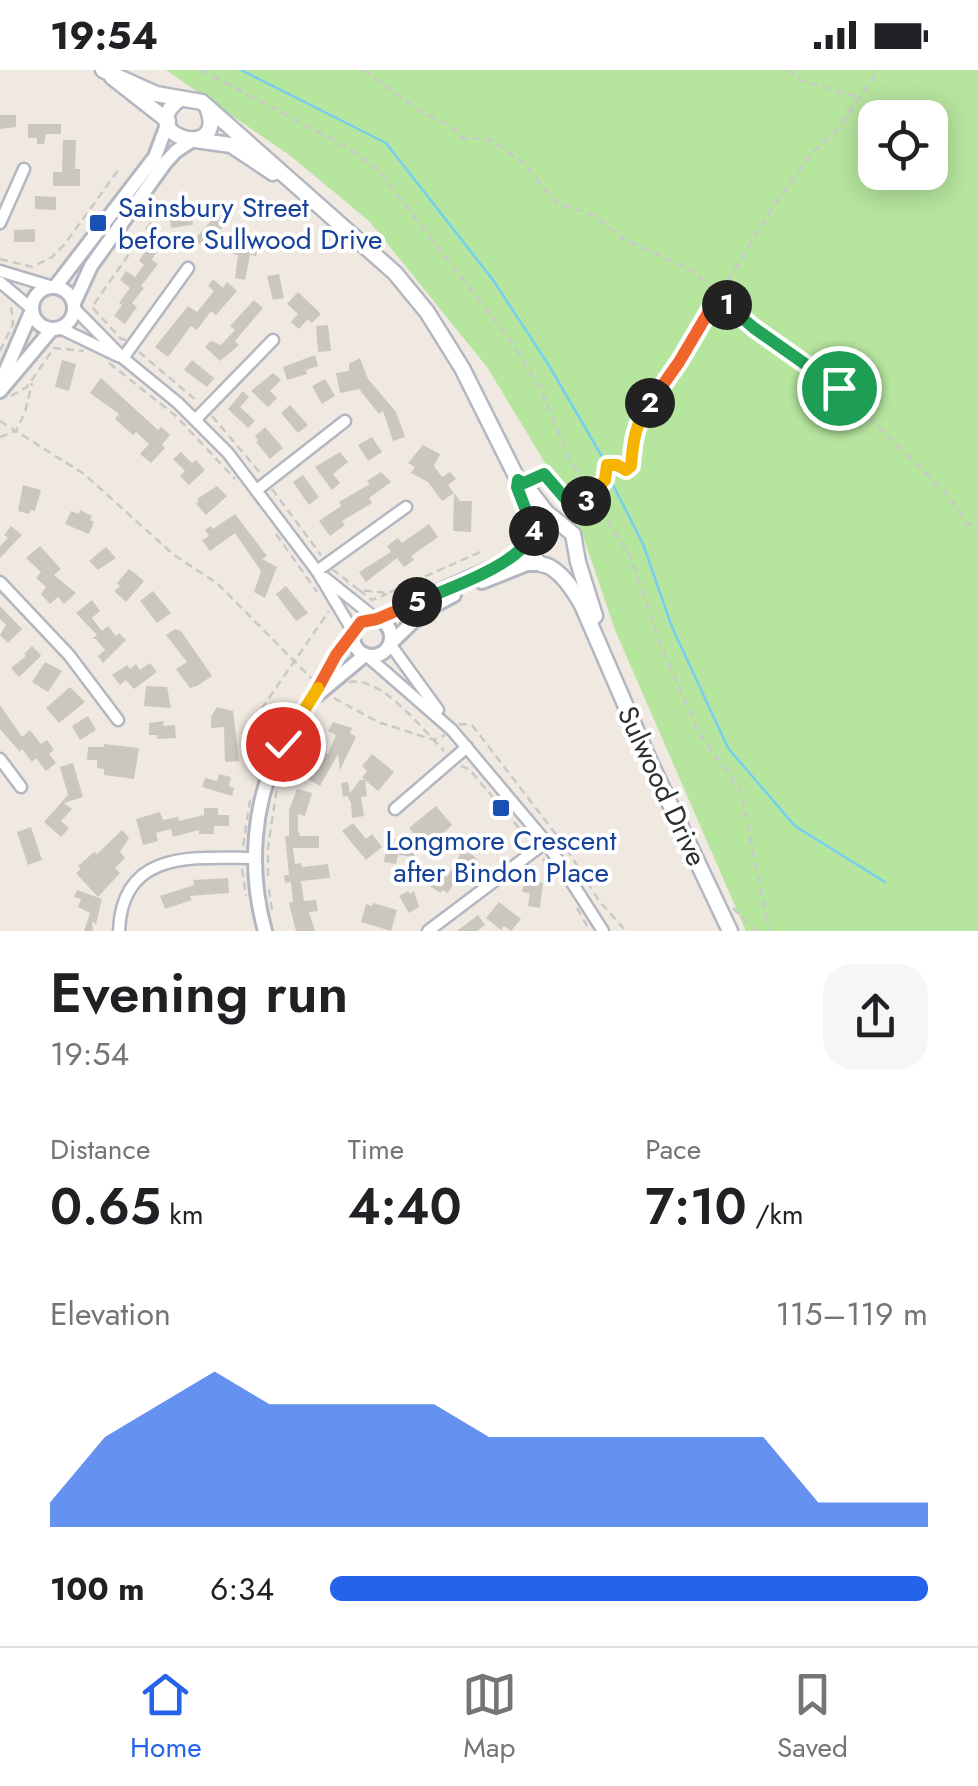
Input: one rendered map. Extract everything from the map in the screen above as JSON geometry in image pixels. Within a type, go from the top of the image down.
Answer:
[{"type":"main road","points":[[105,71],[156,94],[180,100],[192,98],[206,106],[209,126],[194,140],[174,135],[168,121],[169,110],[180,100]]},
{"type":"main road","points":[[105,71],[168,121]]},
{"type":"main road","name":"Sulwood Drive","points":[[206,106],[382,260],[428,312],[521,481],[534,499],[570,529],[599,638]]},
{"type":"main road","name":"Sulwood Drive","points":[[194,140],[230,146],[284,176]]},
{"type":"main road","name":"Sulwood Drive","points":[[521,481],[517,487],[532,536],[532,552],[576,594],[599,638],[632,722],[730,931]]},
{"type":"main road","points":[[532,536],[548,522],[559,522]]},
{"type":"main road","points":[[545,565],[570,560],[576,547]]},
{"type":"street","points":[[2,391],[36,296],[54,287],[156,157],[168,121]]},
{"type":"street","points":[[2,391],[56,328],[70,320],[90,266],[165,163],[194,140]]},
{"type":"street","points":[[0,223],[24,168]]},
{"type":"street","points":[[123,358],[188,268]]},
{"type":"street","points":[[0,271],[67,292],[74,305],[123,358],[196,420],[262,486],[354,634],[356,647],[449,727]]},
{"type":"street","points":[[0,282],[32,309],[36,321],[123,358]]},
{"type":"street","points":[[196,420],[273,340]]},
{"type":"street","points":[[262,486],[346,421]]},
{"type":"street","points":[[317,571],[406,507]]},
{"type":"street","points":[[270,926],[256,886],[259,813],[283,744],[325,672],[361,622],[376,619],[504,562],[532,536]]},
{"type":"street","points":[[312,698],[365,655],[380,654],[436,603],[512,568],[545,565]]},
{"type":"street","points":[[317,571],[389,628],[390,643],[449,727],[546,842],[603,931]]},
{"type":"street","points":[[0,582],[60,644],[118,720]]},
{"type":"street","points":[[395,809],[467,748]]},
{"type":"street","points":[[0,760],[21,787]]},
{"type":"street","points":[[428,931],[546,842]]},
{"type":"street","points":[[119,931],[120,914],[128,897],[157,866],[180,858],[255,858]]},
{"type":"path","points":[[201,70],[347,147],[378,170],[513,344],[541,390],[569,458],[630,556],[660,643],[700,733],[740,791],[769,931]]},
{"type":"path","points":[[364,70],[463,138],[488,139],[524,163],[556,203],[596,216],[622,238],[692,270],[754,328],[839,388],[950,497],[966,522],[978,529]]},
{"type":"path","points":[[788,70],[800,80],[860,98]]},
{"type":"path","points":[[521,481],[544,474],[570,504],[582,504],[594,496],[605,480],[607,465],[626,470],[631,466],[637,421],[679,362],[771,210],[812,153],[835,132],[878,70]]},
{"type":"path","points":[[0,259],[32,267],[52,257],[119,170]]},
{"type":"path","points":[[130,341],[121,339],[92,310],[97,297],[166,201]]},
{"type":"path","points":[[88,294],[97,297]]},
{"type":"path","points":[[0,352],[12,324],[11,304]]},
{"type":"path","points":[[0,437],[16,431],[32,381],[49,351],[70,345],[87,352]]},
{"type":"path","points":[[137,347],[140,355],[202,402]]},
{"type":"path","points":[[99,358],[176,416],[235,480]]},
{"type":"path","points":[[2,391],[32,381]]},
{"type":"path","points":[[211,412],[262,486],[328,563],[372,600],[480,552]]},
{"type":"path","points":[[0,420],[84,474],[174,555],[218,584],[312,679]]},
{"type":"path","points":[[275,533],[322,598]]},
{"type":"path","points":[[358,590],[388,593]]},
{"type":"path","points":[[255,723],[330,609]]},
{"type":"path","points":[[343,683],[356,680],[376,688],[418,722],[448,756]]},
{"type":"path","points":[[332,697],[378,722],[434,740]]},
{"type":"path","points":[[270,926],[268,847],[277,788],[311,720]]},
{"type":"path","points":[[434,740],[449,727],[464,722],[472,725],[564,846],[598,901],[626,931]]},
{"type":"path","points":[[457,764],[469,770],[533,845]]},
{"type":"path","points":[[719,907],[730,904],[756,931]]},
{"type":"green space","points":[[166,70],[978,70],[978,931],[746,931],[615,630],[565,496],[487,367],[369,221],[292,157]]},
{"type":"building","points":[[0,115],[16,115],[16,127],[0,129]]},
{"type":"building","points":[[28,124],[61,124],[61,134],[46,134],[44,144],[37,144],[37,138],[28,138]]},
{"type":"building","points":[[63,140],[76,140],[75,169],[80,169],[80,186],[53,186],[53,172],[62,172]]},
{"type":"building","points":[[35,196],[56,197],[56,210],[35,209]]},
{"type":"building","points":[[191,209],[193,225],[171,228],[169,212]]},
{"type":"building","points":[[216,215],[227,222],[204,247],[194,240]]},
{"type":"building","points":[[35,229],[35,242],[14,242],[14,230]]},
{"type":"building","points":[[156,234],[163,239],[152,260],[158,264],[141,286],[144,288],[132,303],[137,307],[125,324],[114,316],[130,288],[120,280],[126,271],[135,277],[144,265],[139,261]]},
{"type":"building","points":[[236,241],[258,246],[256,256],[250,255],[245,280],[235,278]]},
{"type":"building","points":[[279,274],[284,298],[273,300],[267,276]]},
{"type":"building","points":[[213,279],[223,288],[227,282],[237,291],[216,315],[211,311],[197,330],[191,326],[168,357],[155,347],[188,306],[197,312],[214,291],[208,286]]},
{"type":"building","points":[[298,292],[321,314],[312,323],[308,319],[299,329],[291,322],[298,314],[287,304]]},
{"type":"building","points":[[254,300],[263,308],[235,341],[239,345],[220,361],[205,347],[211,341],[221,345],[235,330],[230,326]]},
{"type":"building","points":[[328,325],[331,351],[318,352],[316,326]]},
{"type":"building","points":[[315,355],[318,366],[287,380],[283,367]]},
{"type":"building","points":[[360,358],[368,379],[396,412],[405,437],[393,441],[383,411],[379,414],[359,389],[340,393],[336,373],[349,371],[349,364]]},
{"type":"building","points":[[62,360],[76,364],[69,391],[55,387]]},
{"type":"building","points":[[192,360],[214,378],[207,387],[184,370]]},
{"type":"building","points":[[273,373],[281,380],[270,391],[277,398],[268,407],[251,391]]},
{"type":"building","points":[[101,378],[158,430],[161,427],[170,435],[162,445],[165,448],[151,463],[140,454],[149,444],[136,432],[133,435],[115,419],[119,414],[90,393]]},
{"type":"building","points":[[325,379],[335,396],[322,404],[312,386]]},
{"type":"building","points":[[243,391],[249,397],[240,407],[255,421],[248,428],[228,409]]},
{"type":"building","points":[[290,405],[308,425],[298,433],[281,413]]},
{"type":"building","points":[[265,427],[283,448],[270,459],[255,436]]},
{"type":"building","points":[[372,437],[382,452],[368,461],[358,445]]},
{"type":"building","points":[[423,445],[440,454],[434,466],[442,477],[450,472],[456,479],[448,485],[454,493],[442,501],[428,482],[411,473],[415,467],[408,463]]},
{"type":"building","points":[[181,452],[205,470],[189,485],[180,476],[185,471],[173,459]]},
{"type":"building","points":[[340,452],[348,462],[333,474],[340,483],[332,490],[315,467]]},
{"type":"building","points":[[381,472],[391,482],[369,498],[372,503],[342,521],[345,525],[330,536],[319,521]]},
{"type":"building","points":[[303,475],[319,497],[309,505],[293,482]]},
{"type":"building","points":[[23,485],[41,490],[35,511],[29,514],[18,511]]},
{"type":"building","points":[[217,486],[227,496],[206,515],[196,504],[197,499]]},
{"type":"building","points":[[454,493],[460,501],[472,501],[471,532],[453,531]]},
{"type":"building","points":[[80,510],[92,516],[89,534],[65,524],[71,511],[79,514]]},
{"type":"building","points":[[235,514],[267,556],[262,559],[277,567],[265,598],[254,592],[261,571],[235,533],[210,551],[202,540],[209,536],[205,530]]},
{"type":"building","points":[[429,524],[438,537],[411,556],[414,560],[404,567],[397,558],[366,582],[359,572],[391,552],[387,546],[398,538],[402,543]]},
{"type":"building","points":[[11,526],[22,535],[0,558],[0,546],[8,538],[4,535]]},
{"type":"building","points":[[40,546],[61,569],[54,575],[76,593],[64,604],[58,597],[50,604],[41,594],[46,587],[36,578],[41,572],[26,558]]},
{"type":"building","points":[[106,547],[116,558],[98,570],[89,561]]},
{"type":"building","points":[[129,569],[144,581],[126,602],[114,591]]},
{"type":"building","points":[[286,586],[308,613],[296,621],[276,594]]},
{"type":"building","points":[[153,591],[171,613],[157,623],[140,601]]},
{"type":"building","points":[[92,600],[100,611],[92,618],[102,631],[108,626],[126,640],[103,663],[98,656],[105,650],[92,639],[97,635],[76,613]]},
{"type":"building","points":[[0,606],[22,629],[8,643],[0,635],[6,625],[0,619]]},
{"type":"building","points":[[175,629],[181,631],[212,676],[197,686],[190,688],[176,669],[187,662],[166,635]]},
{"type":"building","points":[[32,646],[41,655],[19,677],[11,668]]},
{"type":"building","points":[[45,662],[62,671],[48,692],[32,682]]},
{"type":"building","points":[[150,663],[157,672],[134,689],[126,680],[120,685],[112,675],[127,665],[130,669],[136,664],[140,670]]},
{"type":"building","points":[[146,686],[167,687],[171,708],[144,706]]},
{"type":"building","points":[[70,687],[85,702],[59,723],[46,708]]},
{"type":"building","points":[[0,705],[22,737],[30,730],[41,744],[47,740],[54,750],[49,754],[56,763],[46,771],[36,758],[32,762],[22,749],[20,752],[0,729]]},
{"type":"building","points":[[217,707],[233,711],[239,761],[225,762],[224,727],[211,728],[211,717]]},
{"type":"building","points":[[88,716],[96,730],[80,740],[72,726]]},
{"type":"building","points":[[164,721],[163,726],[175,725],[176,738],[157,739],[157,735],[149,735],[149,723]]},
{"type":"building","points":[[333,722],[352,728],[350,733],[356,737],[340,770],[338,754],[320,786],[300,775],[310,754],[316,757],[320,750],[328,754],[336,735],[328,731]]},
{"type":"building","points":[[104,744],[139,748],[134,779],[104,775],[104,769],[97,768],[97,760],[87,760],[88,747]]},
{"type":"building","points":[[372,754],[394,772],[378,791],[362,778],[367,771],[362,766]]},
{"type":"building","points":[[73,763],[83,797],[64,803],[72,809],[61,821],[69,828],[61,837],[44,822],[68,795],[60,767]]},
{"type":"building","points":[[219,774],[231,777],[232,796],[202,787],[205,778],[217,781]]},
{"type":"building","points":[[360,780],[365,780],[367,796],[361,797],[364,816],[352,818],[351,803],[347,796],[343,797],[341,783],[348,782],[350,793]]},
{"type":"building","points":[[297,789],[312,793],[305,816],[298,814],[298,831],[300,836],[319,836],[319,848],[293,848],[295,864],[328,864],[330,878],[301,881],[304,901],[316,900],[318,911],[309,912],[315,931],[296,931],[289,903],[293,902],[291,882],[285,883],[284,875],[289,875],[285,836],[289,836],[289,810]]},
{"type":"building","points":[[436,806],[452,825],[426,849],[409,828]]},
{"type":"building","points":[[204,808],[218,808],[218,815],[229,815],[229,826],[214,826],[214,834],[199,834],[199,830],[173,837],[171,829],[156,833],[158,841],[143,845],[136,819],[160,812],[163,820],[178,817],[179,821],[204,815]]},
{"type":"building","points":[[353,823],[366,839],[372,834],[382,847],[366,860],[342,831]]},
{"type":"building","points":[[31,827],[42,860],[28,865],[17,832]]},
{"type":"building","points":[[122,830],[129,838],[120,852],[125,858],[115,868],[120,873],[98,897],[76,873],[81,869],[78,866]]},
{"type":"building","points":[[388,838],[416,842],[414,857],[398,855],[396,864],[384,862]]},
{"type":"building","points":[[454,839],[477,859],[467,876],[460,872],[448,893],[441,893],[424,883],[431,871],[447,877],[460,855],[448,848]]},
{"type":"building","points":[[228,878],[229,893],[190,896],[192,900],[165,909],[160,896],[194,885],[193,880]]},
{"type":"building","points":[[524,881],[543,883],[540,908],[528,906],[530,893],[522,892]]},
{"type":"building","points":[[77,890],[102,899],[96,924],[92,922],[93,931],[84,931],[90,913],[78,907],[81,899],[74,897]]},
{"type":"building","points":[[414,891],[419,907],[409,913],[399,896]]},
{"type":"building","points":[[499,902],[521,919],[511,931],[504,926],[501,930],[486,918]]},
{"type":"building","points":[[366,904],[397,910],[391,931],[361,922]]},
{"type":"building","points":[[478,915],[485,925],[477,931],[457,931]]},
{"type":"waterway","points":[[241,70],[386,143],[493,280],[607,465],[643,544],[672,627],[728,748],[795,826],[885,882]]},
{"type":"place","name":"Sainsbury Street before Sullwood Drive","points":[[98,223]]},
{"type":"place","name":"Longmore Crescent after Bindon Place","points":[[501,808]]},
{"type":"route","points":[[283,744],[325,672],[361,622],[377,619],[504,562],[531,539],[534,532],[517,487],[518,480],[524,483],[544,474],[570,504],[582,504],[594,496],[605,480],[607,465],[626,470],[631,466],[637,421],[679,362],[718,296],[754,328],[839,388]]}]
